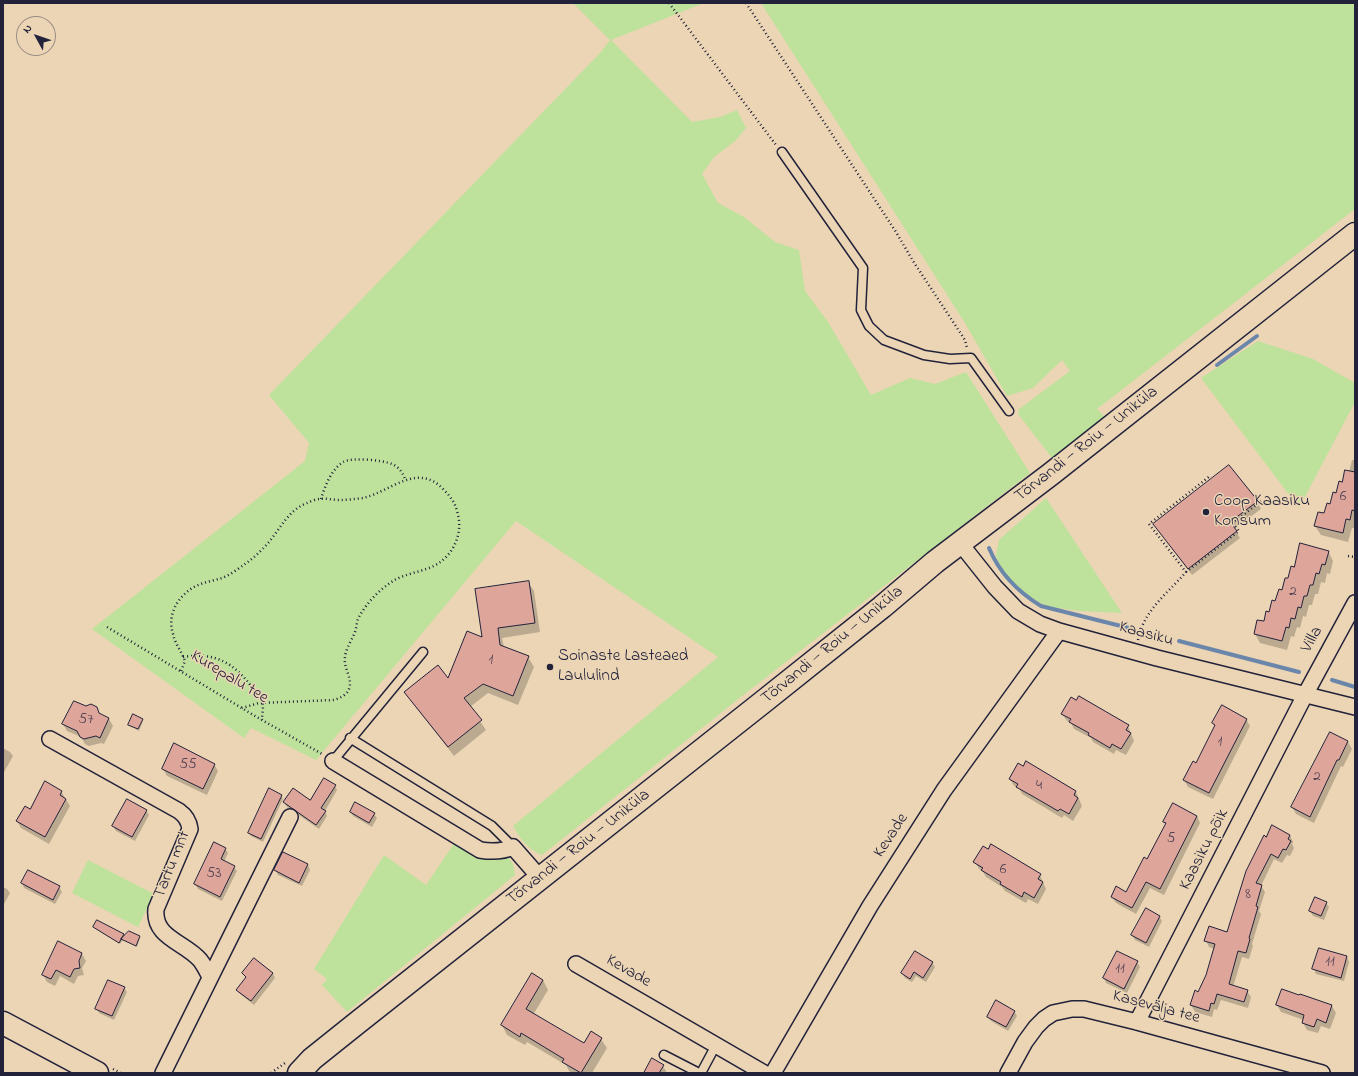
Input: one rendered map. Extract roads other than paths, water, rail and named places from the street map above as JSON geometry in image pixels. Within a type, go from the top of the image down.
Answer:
[{"type":"street","name":"Tõrvandi — Roiu — Uniküla","points":[[288,1073],[305,1066],[876,612],[935,562],[1355,234]]},
{"type":"street","name":"Kaasiku","points":[[960,543],[995,587],[1018,611],[1040,624],[1059,631],[1136,652],[1355,707]]},
{"type":"street","name":"Villa","points":[[1305,695],[1355,603]]},
{"type":"street","name":"Kevade","points":[[773,1073],[870,906],[944,790],[1059,631]]},
{"type":"street","name":"Kaasiku põik","points":[[1137,1022],[1305,695]]},
{"type":"street","name":"Tartu mnt","points":[[50,739],[179,811],[187,818],[190,829],[156,909],[156,922],[161,930],[200,960],[210,976]]},
{"type":"street","points":[[333,761],[480,850],[494,852],[513,847],[541,879]]},
{"type":"street","points":[[163,1073],[290,818]]},
{"type":"street","name":"Kevade","points":[[576,964],[764,1073]]},
{"type":"street","name":"Kasevälja tee","points":[[1008,1073],[1025,1042],[1036,1027],[1053,1013],[1072,1009],[1084,1009],[1137,1022],[1322,1073]]},
{"type":"street","points":[[3,1023],[97,1073]]},
{"type":"lane","points":[[782,152],[863,268],[861,310],[869,326],[884,340],[924,355],[950,360],[971,358],[1010,411]]},
{"type":"lane","points":[[333,761],[350,738],[423,652]]},
{"type":"lane","points":[[350,738],[492,826],[513,847]]},
{"type":"lane","points":[[664,1055],[700,1073],[716,1045]]},
{"type":"waterway","points":[[1217,365],[1257,336]]},
{"type":"waterway","points":[[989,548],[998,565],[1010,581],[1041,606],[1133,629]]},
{"type":"waterway","points":[[1179,641],[1299,672]]},
{"type":"waterway","points":[[1332,680],[1355,687]]},
{"type":"place","name":"Coop Kaasiku Konsum","points":[[1206,512]]},
{"type":"place","name":"Soinaste Lasteaed Laululind","points":[[550,667]]}]
